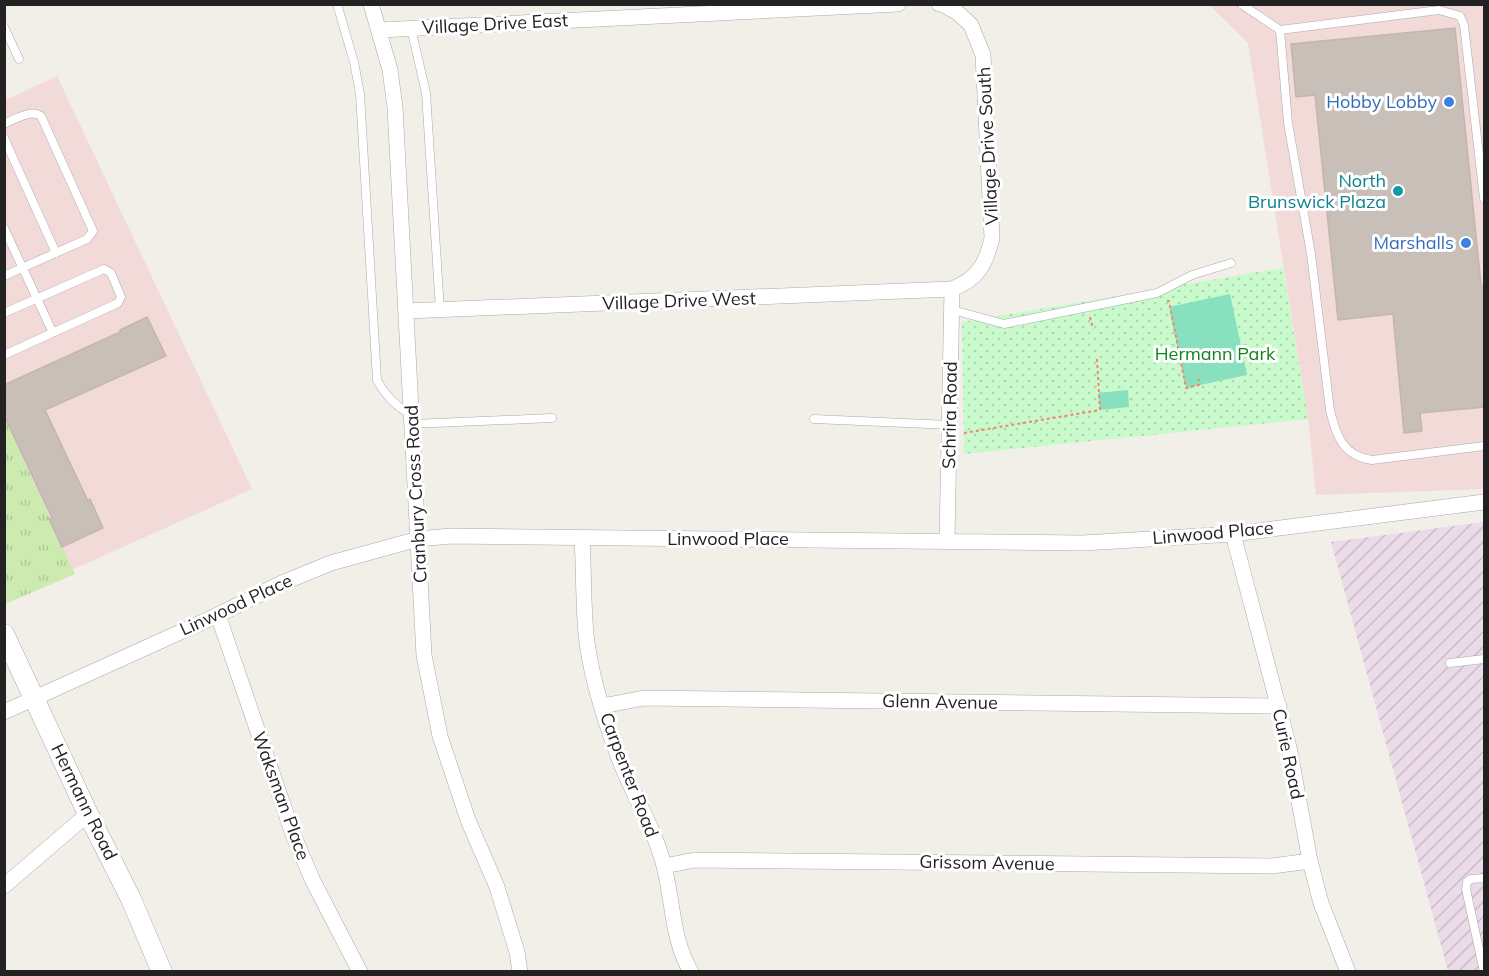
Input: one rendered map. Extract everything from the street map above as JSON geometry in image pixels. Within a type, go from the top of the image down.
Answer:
[{"type":"street","name":"Cranbury Cross Road","points":[[371,4],[390,70],[395,107],[424,655],[440,736],[468,820],[497,887],[517,952],[520,972]]},
{"type":"street","name":"Village Drive East","points":[[380,30],[898,4]]},
{"type":"street","name":"Village Drive South","points":[[939,4],[958,13],[971,26],[983,55],[992,238],[987,260],[965,284],[952,289]]},
{"type":"street","name":"Schrira Road","points":[[947,540],[957,429],[952,289]]},
{"type":"street","name":"Village Drive West","points":[[406,311],[952,289]]},
{"type":"street","name":"Linwood Place","points":[[4,712],[218,615],[282,583],[331,563],[418,539],[451,536],[1083,543],[1233,534],[1485,502]]},
{"type":"street","name":"Curie Road","points":[[1233,534],[1295,773],[1310,861],[1321,903],[1348,972]]},
{"type":"street","name":"Carpenter Road","points":[[582,538],[586,635],[602,706],[617,755],[649,824],[664,866],[677,935],[684,959],[691,972]]},
{"type":"street","name":"Waksman Place","points":[[218,615],[293,834],[312,879],[360,972]]},
{"type":"street","name":"Hermann Road","points":[[4,634],[130,899],[162,972]]},
{"type":"street","name":"Glenn Avenue","points":[[602,706],[644,698],[1279,706]]},
{"type":"street","points":[[4,886],[88,814]]},
{"type":"street","name":"Grissom Avenue","points":[[664,866],[695,860],[1272,866],[1310,861]]},
{"type":"lane","points":[[337,4],[354,62],[360,94],[377,380],[396,407],[412,420],[552,418]]},
{"type":"lane","points":[[1241,4],[1280,30],[1439,10],[1460,16],[1464,25],[1485,198]]},
{"type":"lane","points":[[4,27],[19,59]]},
{"type":"lane","points":[[411,28],[426,93],[440,310]]},
{"type":"lane","points":[[1280,30],[1288,123],[1311,254],[1330,410],[1341,441],[1350,452],[1359,458],[1372,460],[1485,446]]},
{"type":"lane","points":[[4,124],[30,113],[38,113],[41,116],[93,227],[92,234],[87,239],[4,276]]},
{"type":"lane","points":[[4,138],[56,253]]},
{"type":"lane","points":[[4,228],[7,239],[53,333]]},
{"type":"lane","points":[[952,309],[1004,324],[1156,294],[1192,275],[1231,262]]},
{"type":"lane","points":[[4,313],[104,269],[109,271],[121,295],[118,303],[4,355]]},
{"type":"lane","points":[[814,419],[957,429]]},
{"type":"lane","points":[[1450,663],[1485,659]]},
{"type":"lane","points":[[1484,972],[1466,889],[1467,882],[1471,879],[1485,878]]},
{"type":"path","points":[[1158,303],[1169,301],[1186,388],[1199,385],[1198,379]]},
{"type":"path","points":[[1093,329],[1090,314],[1095,313]]},
{"type":"path","points":[[957,429],[1100,410],[1097,359]]},
{"type":"shaded area","name":"North Brunswick Plaza","points":[[1209,5],[1484,5],[1484,489],[1316,495],[1308,419],[1248,43]]},
{"type":"shaded area","points":[[57,76],[252,489],[5,600],[4,93],[8,99]]},
{"type":"shaded area","points":[[1484,522],[1484,971],[1448,971],[1331,542]]},
{"type":"green space","name":"Hermann Park","points":[[1283,268],[1308,419],[964,454],[962,322]]},
{"type":"green space","points":[[1230,294],[1247,375],[1186,388],[1169,307]]},
{"type":"green space","points":[[1128,390],[1129,407],[1100,410],[1098,393]]},
{"type":"green space","points":[[4,415],[75,574],[5,604],[4,604]]},
{"type":"building","name":"North Brunswick Plaza","points":[[1455,28],[1481,285],[1485,287],[1485,407],[1420,413],[1422,431],[1404,433],[1393,314],[1338,320],[1315,95],[1296,97],[1291,44]]},
{"type":"building","points":[[147,317],[166,356],[45,410],[103,528],[62,547],[49,519],[52,518],[4,415],[4,385],[120,332]]},
{"type":"place","name":"Hobby Lobby","points":[[1449,102]]},
{"type":"place","name":"North Brunswick Plaza","points":[[1398,191]]},
{"type":"place","name":"Marshalls","points":[[1466,243]]}]
